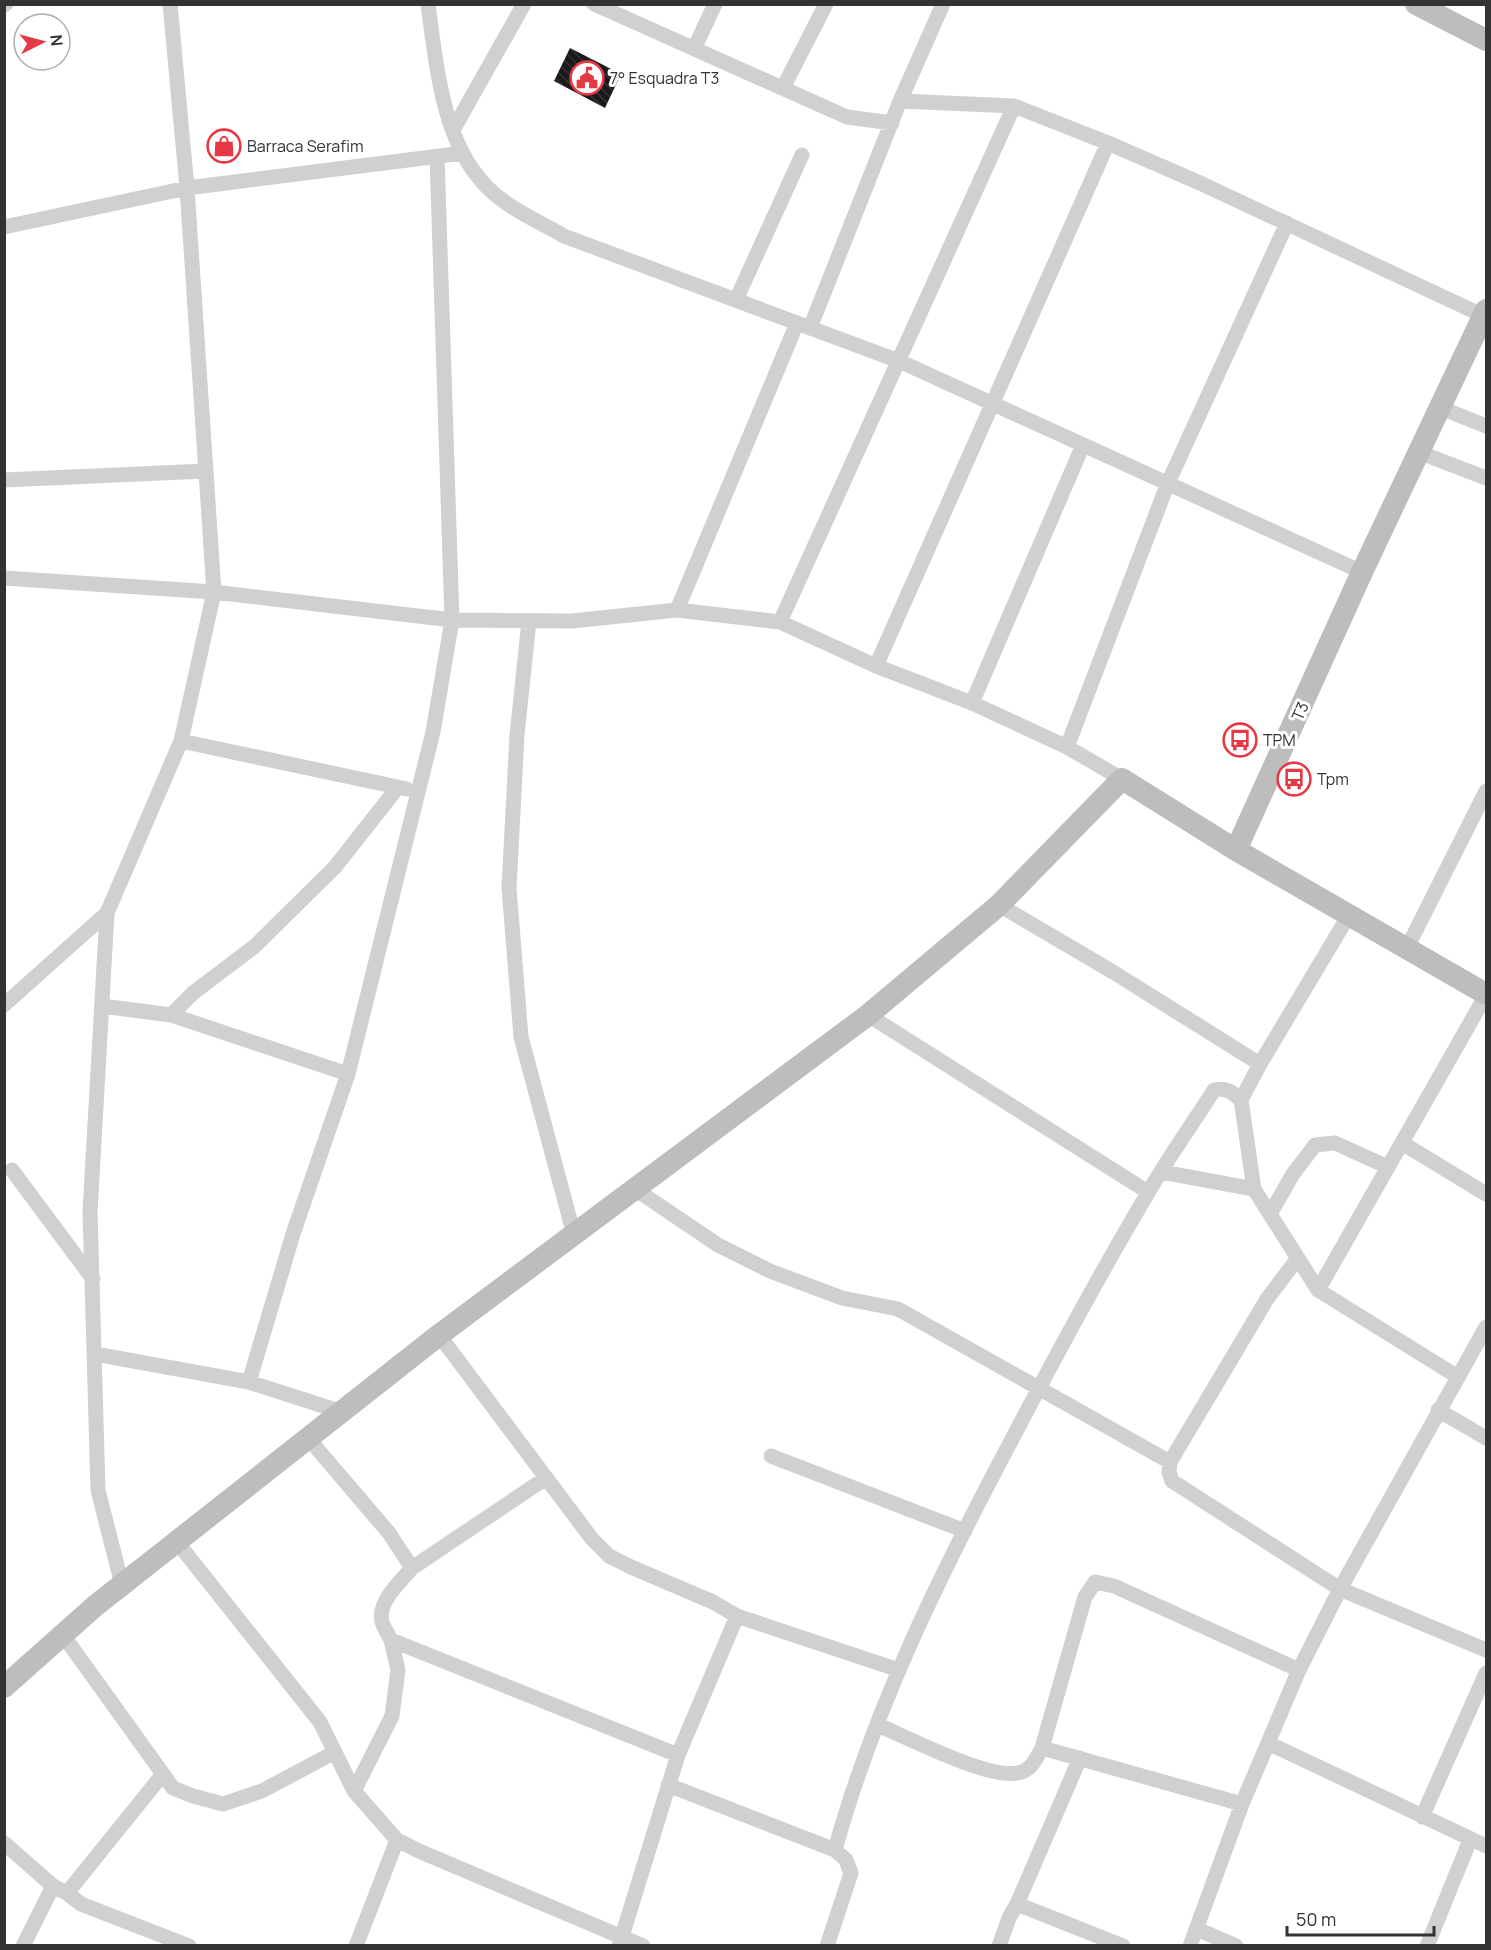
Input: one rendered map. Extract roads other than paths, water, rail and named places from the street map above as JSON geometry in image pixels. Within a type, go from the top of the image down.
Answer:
[{"type":"street","points":[[122,1585],[98,1490],[90,1212],[107,913],[181,741],[214,592],[187,188],[170,4]]},
{"type":"street","points":[[428,4],[443,100],[463,153],[486,186],[518,210],[564,236],[899,361],[1362,572]]},
{"type":"street","points":[[453,130],[524,4]]},
{"type":"street","points":[[694,49],[715,4]]},
{"type":"street","points":[[783,88],[826,4]]},
{"type":"street","points":[[677,610],[943,4]]},
{"type":"street","points":[[1416,4],[1486,40]]},
{"type":"street","points":[[600,6],[847,117],[892,123]]},
{"type":"street","points":[[900,101],[1014,106],[1108,142],[1485,313]]},
{"type":"street","points":[[780,622],[1014,106]]},
{"type":"street","points":[[876,666],[1108,142]]},
{"type":"street","points":[[4,227],[187,188],[463,153]]},
{"type":"street","points":[[736,300],[802,155]]},
{"type":"street","points":[[249,1382],[293,1234],[348,1074],[433,732],[452,620],[437,156]]},
{"type":"street","points":[[1067,747],[1168,483],[1287,224]]},
{"type":"street","name":"T3","points":[[1236,850],[1362,572],[1421,453],[1485,313]]},
{"type":"street","points":[[1441,408],[1486,426]]},
{"type":"street","points":[[972,703],[1083,444]]},
{"type":"street","points":[[1421,453],[1486,478]]},
{"type":"street","points":[[4,480],[206,471]]},
{"type":"street","points":[[4,578],[214,592],[452,620],[572,621],[677,610],[780,622],[876,666],[972,703],[1067,747],[1236,850],[1486,994],[1318,1290]]},
{"type":"street","points":[[529,621],[517,735],[509,888],[520,1037],[574,1235]]},
{"type":"street","points":[[181,741],[419,791]]},
{"type":"street","points":[[4,1687],[122,1585],[439,1335],[868,1015],[999,905],[1122,779]]},
{"type":"street","points":[[171,1014],[193,993],[255,946],[334,867],[398,787]]},
{"type":"street","points":[[1407,948],[1486,791]]},
{"type":"street","points":[[999,905],[1113,972],[1260,1064]]},
{"type":"street","points":[[4,1005],[107,913]]},
{"type":"street","points":[[1349,915],[1241,1100],[1254,1189],[1318,1290],[1458,1377]]},
{"type":"street","points":[[102,1006],[171,1014],[348,1074]]},
{"type":"street","points":[[868,1015],[1148,1192]]},
{"type":"street","points":[[835,1850],[846,1811],[908,1645],[964,1531],[1039,1388],[1148,1192],[1214,1090],[1221,1088],[1229,1090],[1241,1100]]},
{"type":"street","points":[[1270,1214],[1293,1174],[1316,1145],[1335,1143],[1388,1167]]},
{"type":"street","points":[[1402,1143],[1486,1194]]},
{"type":"street","points":[[7,1170],[93,1279]]},
{"type":"street","points":[[1162,1172],[1254,1189]]},
{"type":"street","points":[[635,1189],[718,1245],[770,1271],[842,1298],[898,1309],[1170,1462]]},
{"type":"street","points":[[1298,1258],[1267,1299],[1170,1462],[1169,1472],[1172,1481],[1340,1589],[1486,1650]]},
{"type":"street","points":[[1190,1946],[1242,1804],[1299,1670],[1340,1589],[1486,1327]]},
{"type":"street","points":[[439,1335],[592,1539],[609,1556],[713,1602],[737,1616],[899,1670]]},
{"type":"street","points":[[95,1354],[249,1382],[342,1412]]},
{"type":"street","points":[[1438,1410],[1486,1438]]},
{"type":"street","points":[[308,1438],[389,1533],[412,1568]]},
{"type":"street","points":[[771,1456],[964,1531]]},
{"type":"street","points":[[354,1791],[392,1716],[398,1670],[391,1640],[382,1621],[382,1608],[388,1596],[412,1568],[546,1478]]},
{"type":"street","points":[[177,1542],[320,1722],[354,1791],[397,1840],[621,1941],[643,1946]]},
{"type":"street","points":[[878,1725],[995,1773],[1018,1773],[1033,1765],[1042,1748],[1085,1597],[1095,1582],[1114,1586],[1299,1670]]},
{"type":"street","points":[[621,1941],[678,1755],[737,1616]]},
{"type":"street","points":[[63,1635],[173,1788],[223,1804],[262,1791],[335,1752]]},
{"type":"street","points":[[391,1640],[678,1755]]},
{"type":"street","points":[[1422,1817],[1486,1673]]},
{"type":"street","points":[[1268,1743],[1486,1846]]},
{"type":"street","points":[[1042,1748],[1242,1804]]},
{"type":"street","points":[[999,1946],[1009,1918],[1080,1758]]},
{"type":"street","points":[[23,1946],[60,1890],[163,1774]]},
{"type":"street","points":[[668,1785],[835,1850],[846,1860],[851,1873],[827,1946]]},
{"type":"street","points":[[356,1946],[397,1840]]},
{"type":"street","points":[[1427,1946],[1470,1840]]},
{"type":"street","points":[[4,1843],[60,1890],[81,1904],[189,1946]]},
{"type":"street","points":[[1017,1904],[1123,1946]]},
{"type":"street","points":[[1197,1929],[1236,1946]]},
{"type":"place","name":"7° Esquadra T3","points":[[587,78]]},
{"type":"place","name":"Barraca Serafim","points":[[224,146]]},
{"type":"place","name":"TPM","points":[[1240,740]]},
{"type":"place","name":"Tpm","points":[[1294,779]]}]
